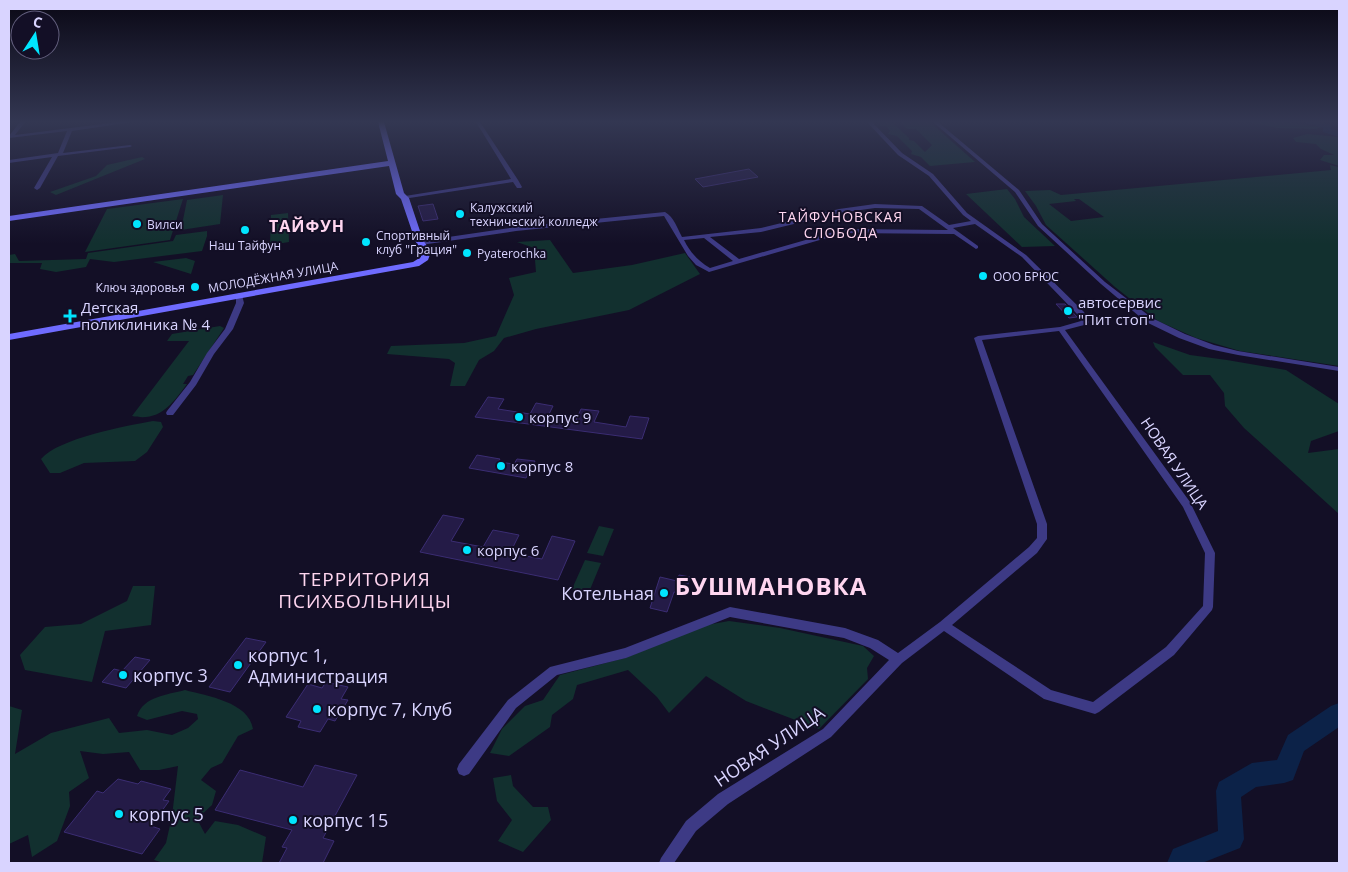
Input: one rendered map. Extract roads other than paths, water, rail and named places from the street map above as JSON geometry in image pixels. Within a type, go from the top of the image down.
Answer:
[{"type":"street","points":[[37,188],[52,163]]},
{"type":"street","points":[[9,219],[392,163],[400,194],[404,198],[421,243],[512,229],[659,214],[668,215],[680,239],[699,265],[709,270],[844,231],[951,230],[975,222]]},
{"type":"street","points":[[504,163],[519,187]]},
{"type":"street","name":"НОВАЯ УЛИЦА","points":[[666,863],[692,826],[724,799],[827,733],[898,659],[944,625],[1034,550],[1042,539],[1042,524],[978,338],[1061,328],[1085,322],[1081,314],[1024,256],[975,222],[954,203],[931,175],[913,163]]},
{"type":"street","points":[[983,163],[1017,191],[1040,225],[1103,283],[1150,320],[1182,336],[1221,349],[1339,369]]},
{"type":"street","points":[[404,198],[515,180]]},
{"type":"street","points":[[680,239],[761,230],[839,211],[875,206],[920,207],[976,247]]},
{"type":"street","points":[[706,237],[738,262]]},
{"type":"street","name":"МОЛОДЁЖНАЯ УЛИЦА","points":[[9,336],[416,264],[423,260],[426,252],[421,243]]},
{"type":"street","points":[[170,413],[194,383],[211,353],[235,318],[240,303],[239,295]]},
{"type":"street","name":"НОВАЯ УЛИЦА","points":[[944,625],[1048,695],[1095,708],[1170,651],[1208,607],[1210,553],[1187,505],[1061,328]]},
{"type":"street","points":[[464,769],[512,704],[554,671],[626,653],[730,612],[845,633],[874,644],[898,659]]},
{"type":"waterway","points":[[1180,863],[1182,858],[1231,839],[1228,791],[1252,775],[1284,771],[1296,743],[1339,714]]},
{"type":"place","name":"Калужский технический колледж","points":[[460,214]]},
{"type":"place","name":"Вилси","points":[[137,224]]},
{"type":"place","name":"Наш Тайфун","points":[[245,230]]},
{"type":"place","name":"Спортивный клуб \"Грация\"","points":[[366,242]]},
{"type":"place","name":"Pyaterochka","points":[[467,253]]},
{"type":"place","name":"ООО БРЮС","points":[[983,276]]},
{"type":"place","name":"Ключ здоровья","points":[[195,287]]},
{"type":"place","name":"автосервис \"Пит стоп\"","points":[[1068,311]]},
{"type":"place","name":"Детская поликлиника № 4","points":[[70,316]]},
{"type":"place","name":"корпус 9","points":[[519,417]]},
{"type":"place","name":"корпус 8","points":[[501,466]]},
{"type":"place","name":"корпус 6","points":[[467,550]]},
{"type":"place","name":"Котельная","points":[[664,593]]},
{"type":"place","name":"корпус 1, Администрация","points":[[238,665]]},
{"type":"place","name":"корпус 3","points":[[123,675]]},
{"type":"place","name":"корпус 7, Клуб","points":[[317,709]]},
{"type":"place","name":"корпус 5","points":[[119,814]]},
{"type":"place","name":"корпус 15","points":[[293,820]]},
{"type":"district","name":"ТАЙФУНОВСКАЯ СЛОБОДА","points":[[841,224]]},
{"type":"district","name":"ТАЙФУН","points":[[307,226]]},
{"type":"district","name":"БУШМАНОВКА","points":[[771,585]]},
{"type":"district","name":"ТЕРРИТОРИЯ ПСИХБОЛЬНИЦЫ","points":[[365,590]]}]
